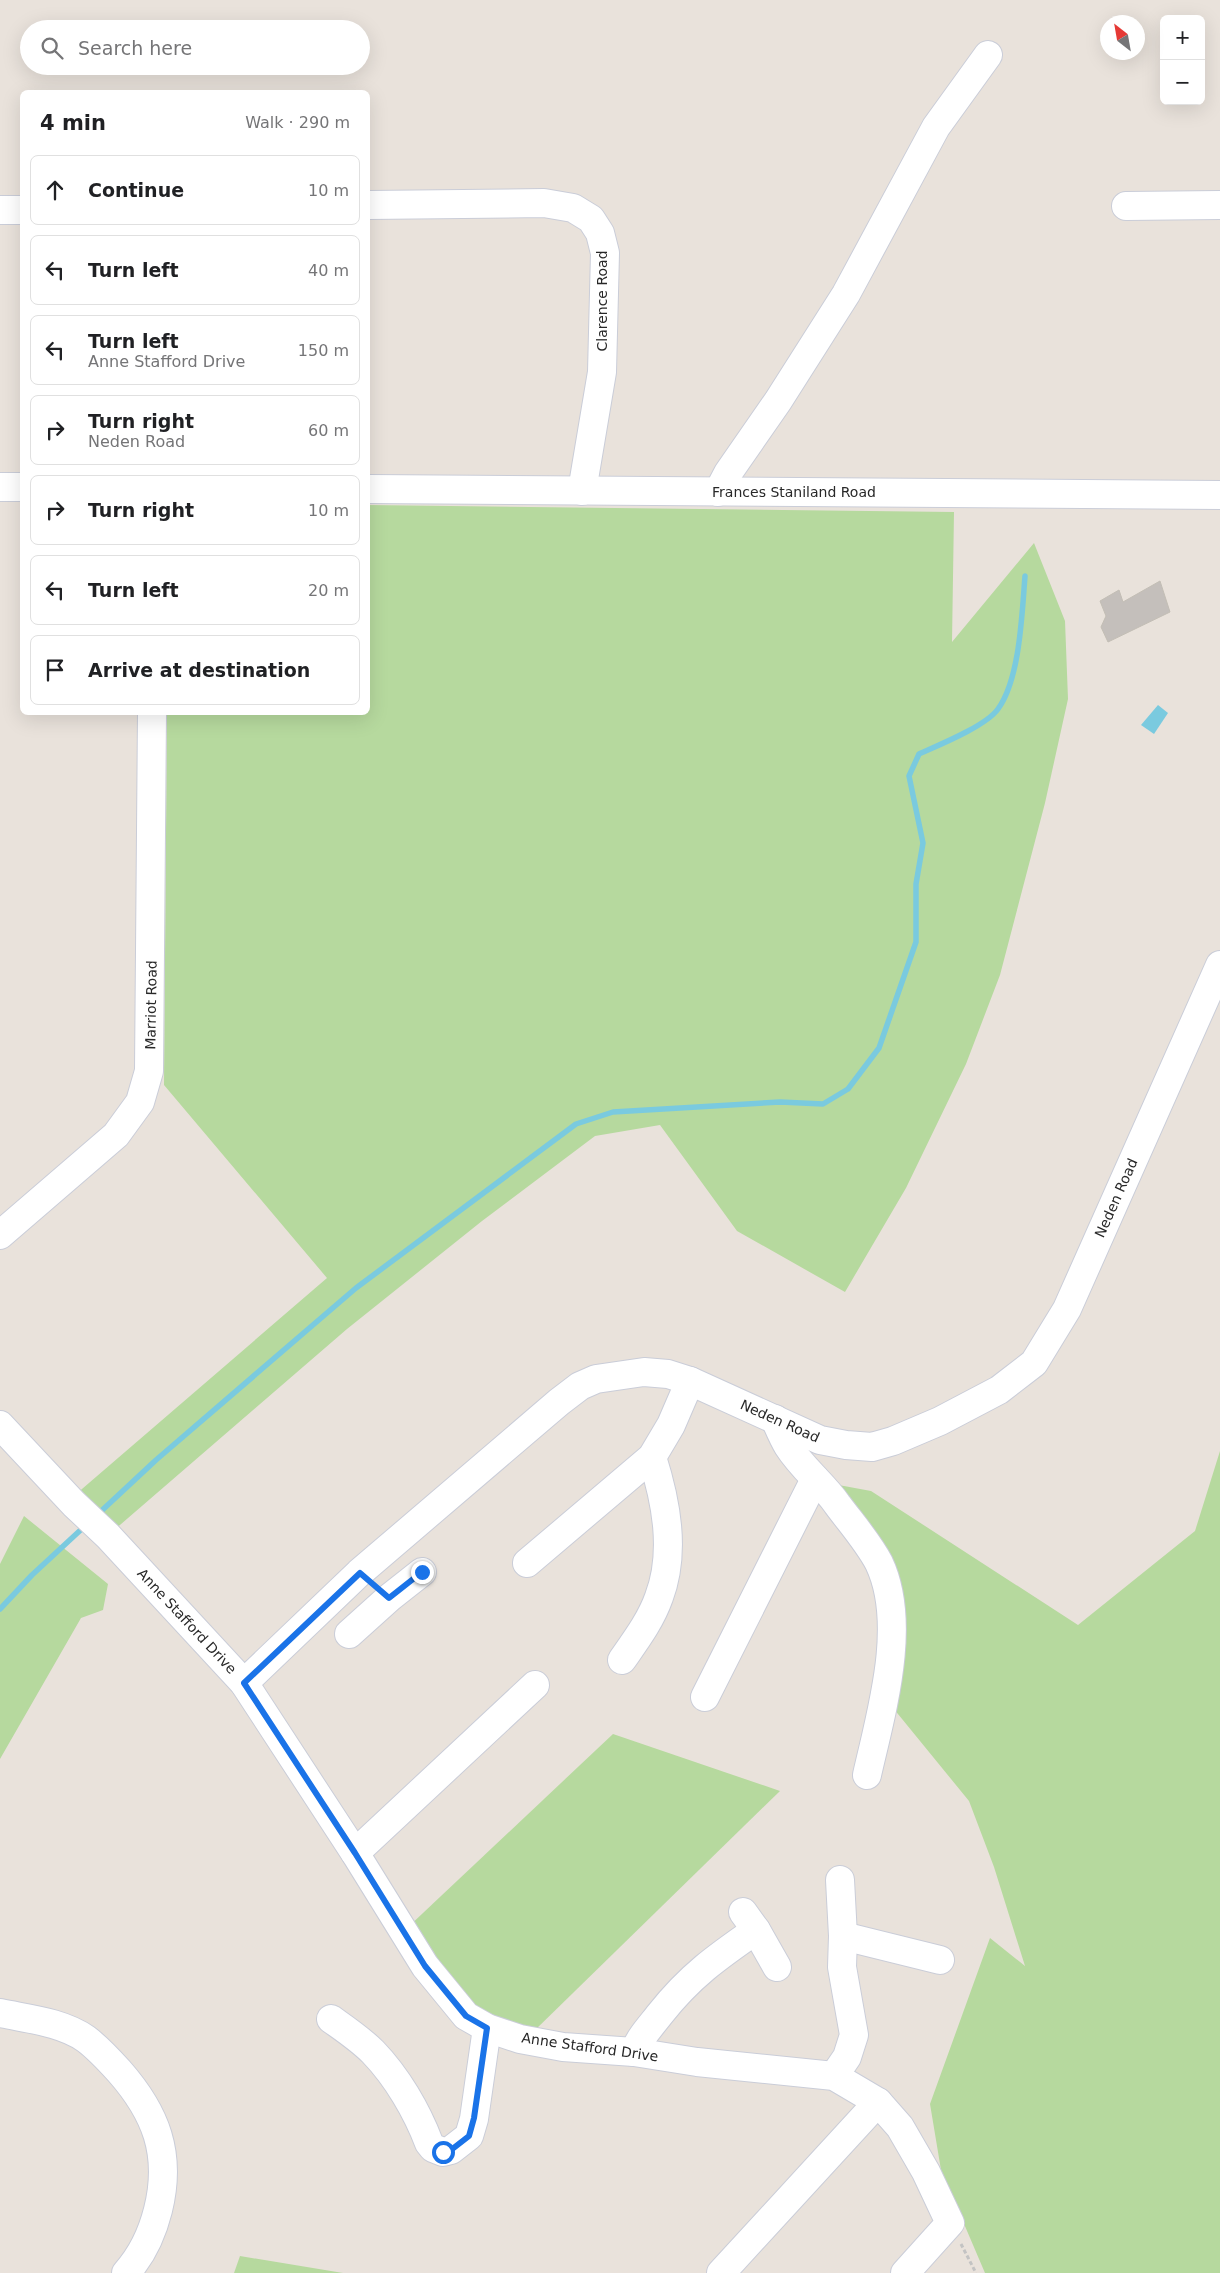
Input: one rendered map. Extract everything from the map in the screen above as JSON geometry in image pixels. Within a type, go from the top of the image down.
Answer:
[{"type":"street","points":[[718,492],[728,473],[778,401],[846,294],[936,127],[988,55]]},
{"type":"street","name":"Clarence Road","points":[[370,205],[544,203],[573,208],[591,219],[600,233],[605,253],[602,372],[582,491]]},
{"type":"street","points":[[1126,206],[1220,205]]},
{"type":"street","points":[[0,210],[20,210]]},
{"type":"street","points":[[0,487],[20,487]]},
{"type":"street","name":"Frances Staniland Road","points":[[370,489],[1220,495]]},
{"type":"street","name":"Marriot Road","points":[[0,1235],[116,1135],[140,1102],[149,1072],[152,715]]},
{"type":"street","name":"Neden Road","points":[[244,1683],[360,1573],[580,1386],[596,1379],[644,1372],[668,1374],[690,1381],[820,1440],[872,1447],[893,1441],[940,1421],[999,1390],[1034,1363],[1067,1308],[1220,965]]},
{"type":"street","points":[[527,1563],[652,1457],[671,1425],[690,1381]]},
{"type":"street","points":[[775,1419],[789,1447],[833,1499],[878,1562],[893,1611],[893,1632],[887,1671],[867,1776]]},
{"type":"street","name":"Anne Stafford Drive","points":[[0,1425],[74,1504],[108,1536],[244,1683],[355,1853],[425,1966],[466,2016],[487,2028],[520,2039],[563,2047],[634,2052],[697,2062],[834,2076],[878,2102],[900,2126],[926,2172],[950,2223]]},
{"type":"street","points":[[622,1660],[647,1622],[660,1596],[669,1556],[667,1529],[652,1457]]},
{"type":"street","points":[[705,1697],[815,1479]]},
{"type":"street","points":[[349,1634],[389,1598],[422,1572]]},
{"type":"street","points":[[360,1573],[389,1598]]},
{"type":"street","points":[[355,1853],[534,1686]]},
{"type":"street","points":[[834,2076],[847,2057],[854,2035],[842,1967],[843,1936],[840,1880]]},
{"type":"street","points":[[634,2052],[640,2039],[681,1988],[749,1921],[777,1967]]},
{"type":"street","points":[[843,1936],[940,1960]]},
{"type":"street","points":[[0,2013],[59,2025],[86,2038],[131,2085],[147,2109],[157,2134],[164,2163],[162,2193],[154,2228],[139,2258],[126,2273]]},
{"type":"street","points":[[330,2019],[372,2052],[387,2068],[405,2095],[429,2143],[433,2148],[443,2152],[451,2150],[469,2136],[474,2118],[487,2028]]},
{"type":"street","points":[[721,2273],[878,2102]]},
{"type":"street","points":[[905,2273],[950,2223]]},
{"type":"path","points":[[950,2223],[976,2273]]},
{"type":"green space","points":[[370,505],[954,512],[952,642],[1034,543],[1065,621],[1068,699],[1045,803],[1000,975],[966,1064],[906,1188],[845,1292],[737,1231],[660,1125],[595,1136],[482,1221],[347,1329],[113,1531],[75,1495],[327,1278],[164,1085],[167,715],[370,715]]},
{"type":"green space","points":[[1220,1451],[1220,2273],[985,2273],[941,2170],[930,2104],[990,1938],[1025,1966],[994,1867],[969,1801],[889,1703],[878,1578],[817,1481],[871,1491],[1078,1625],[1195,1531]]},
{"type":"green space","points":[[24,1516],[108,1584],[103,1610],[81,1618],[0,1759],[0,1564]]},
{"type":"green space","points":[[613,1734],[780,1791],[532,2033],[469,2007],[406,1929]]},
{"type":"green space","points":[[240,2256],[343,2273],[234,2273]]},
{"type":"water","points":[[1158,705],[1168,713],[1154,734],[1141,725]]},
{"type":"building","points":[[1160,581],[1170,612],[1108,642],[1101,627],[1106,616],[1100,601],[1119,590],[1123,602]]},
{"type":"waterway","points":[[97,1515],[156,1460],[356,1288],[576,1124],[613,1112],[780,1102],[823,1104],[848,1089],[879,1048],[916,942],[916,884],[923,843],[909,776],[919,754],[973,728],[998,709],[1011,681],[1019,645],[1025,576]]},
{"type":"waterway","points":[[0,1609],[32,1575],[86,1525]]},
{"type":"route","points":[[422,1572],[389,1598],[360,1573],[244,1683],[355,1853],[425,1966],[466,2016],[487,2028],[474,2118],[469,2136],[460,2145],[443,2152]]}]
